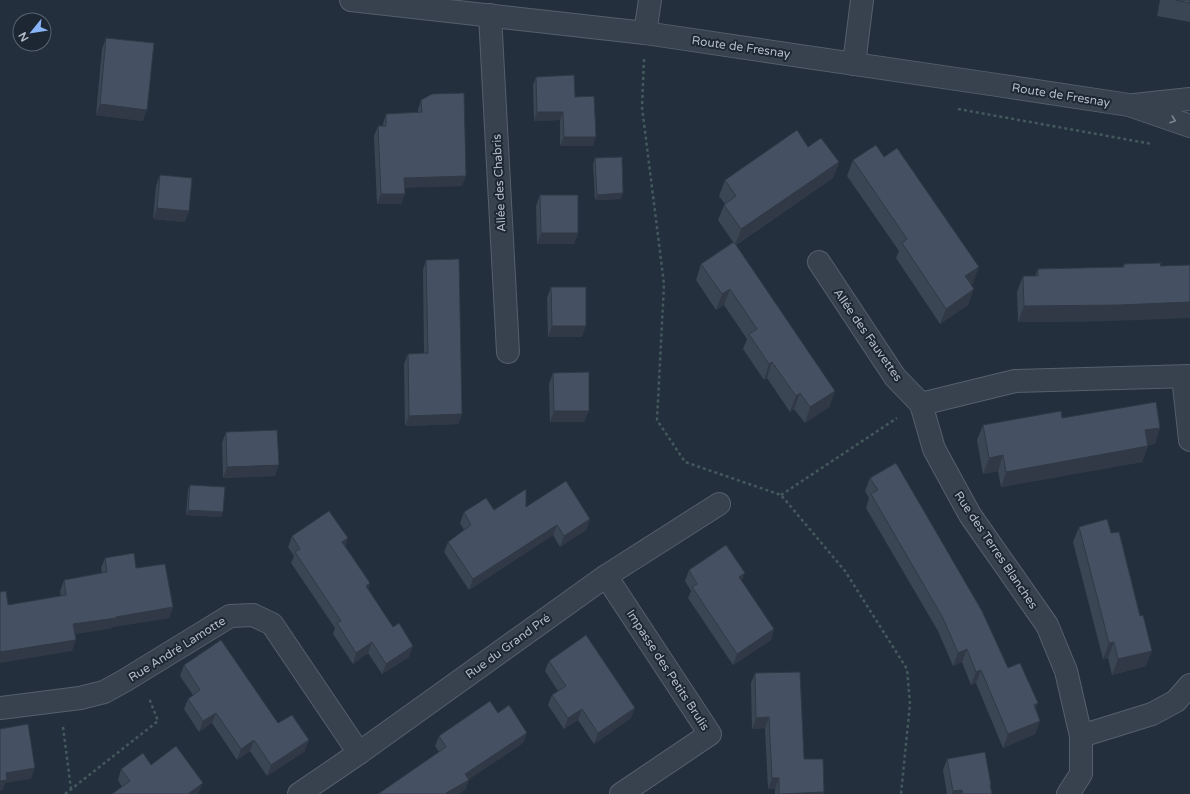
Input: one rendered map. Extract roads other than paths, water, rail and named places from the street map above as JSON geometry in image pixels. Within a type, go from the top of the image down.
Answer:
[{"type":"street","name":"Route de Fresnay","points":[[351,0],[645,33],[1129,105],[1190,126]]},
{"type":"street","points":[[645,33],[650,0]]},
{"type":"street","points":[[854,64],[862,0]]},
{"type":"street","name":"Allée des Chabris","points":[[490,15],[508,352]]},
{"type":"street","name":"Route de Fresnay","points":[[1129,105],[1190,99]]},
{"type":"street","name":"Allée des Fauvettes","points":[[818,262],[895,377],[921,404]]},
{"type":"street","points":[[921,404],[1016,381],[1187,376],[1190,440]]},
{"type":"street","name":"Rue des Terres Blanches","points":[[921,404],[934,449],[970,515],[1047,625],[1066,671],[1082,736],[1081,774],[1068,794]]},
{"type":"street","name":"Rue du Grand Pré","points":[[299,794],[359,753],[606,576],[719,504]]},
{"type":"street","name":"Impasse des Petits Brulis","points":[[606,576],[710,734],[621,794]]},
{"type":"street","name":"Rue André Lamotte","points":[[0,708],[80,698],[104,692],[230,616],[253,615],[272,624],[359,753]]},
{"type":"street","points":[[1082,736],[1152,714],[1176,701],[1190,685]]}]
